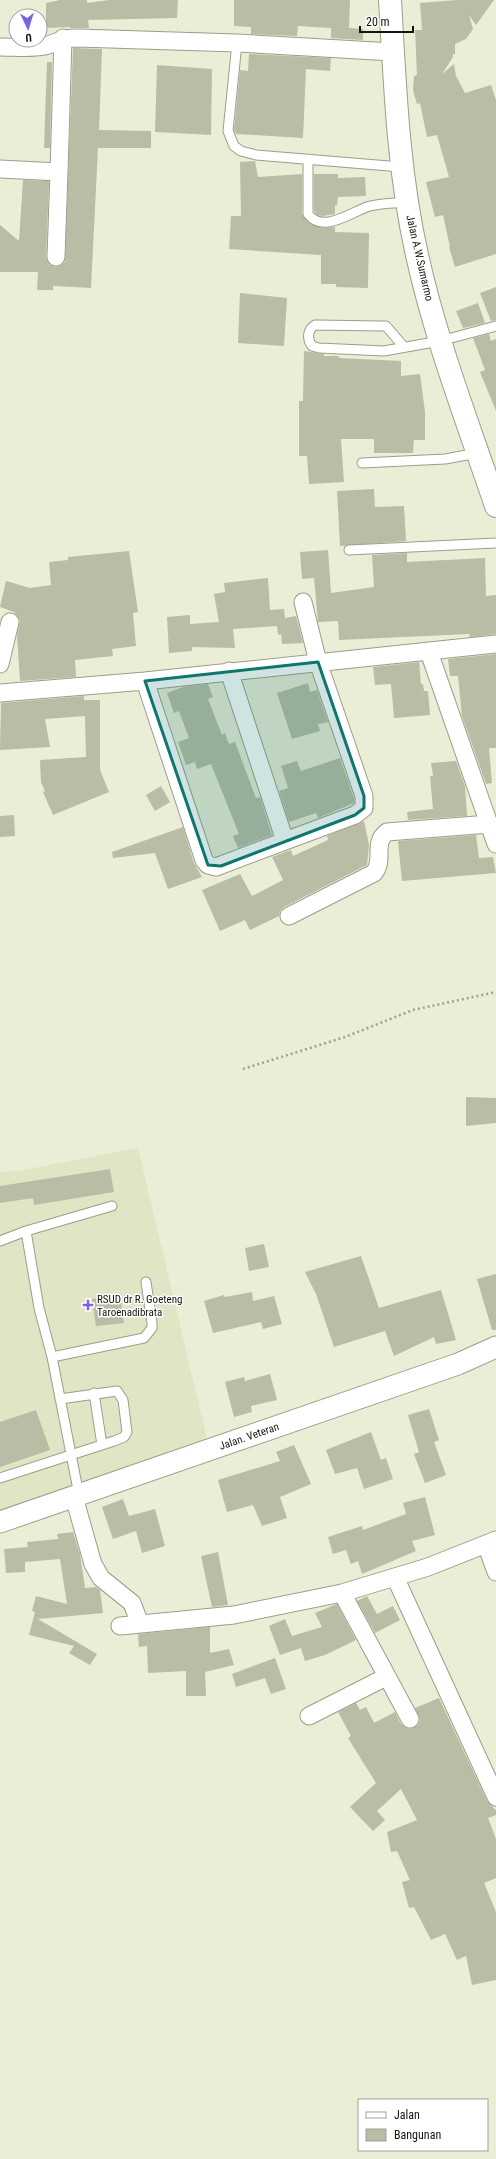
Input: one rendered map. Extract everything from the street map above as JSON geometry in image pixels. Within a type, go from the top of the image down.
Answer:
[{"type":"main road","name":"Jalan A.W.Sumarmo","points":[[390,0],[401,167],[417,255],[440,341],[496,506]]},
{"type":"street","points":[[0,47],[44,46],[63,38],[238,43],[393,52]]},
{"type":"street","points":[[56,257],[63,38]]},
{"type":"street","points":[[0,169],[59,172]]},
{"type":"street","points":[[145,681],[208,865],[221,866],[355,815],[364,808],[364,796],[318,662],[303,602]]},
{"type":"street","points":[[0,664],[10,622]]},
{"type":"street","points":[[0,693],[145,681],[496,644]]},
{"type":"street","points":[[429,652],[496,844]]},
{"type":"street","points":[[229,671],[285,841]]},
{"type":"street","points":[[289,916],[374,873],[380,863],[379,842],[382,836],[387,832],[489,824]]},
{"type":"street","name":"Jalan. Veteran","points":[[0,1522],[458,1364],[496,1347]]},
{"type":"street","points":[[77,1496],[93,1564],[98,1573],[132,1603],[140,1624]]},
{"type":"street","points":[[120,1626],[234,1615],[342,1593],[395,1577],[491,1542],[496,1572]]},
{"type":"street","points":[[395,1577],[496,1797]]},
{"type":"street","points":[[342,1593],[410,1719]]},
{"type":"street","points":[[309,1716],[386,1677]]},
{"type":"lane","points":[[238,43],[228,131],[234,146],[241,151],[256,155],[401,167]]},
{"type":"lane","points":[[308,159],[308,214],[316,220],[334,222],[370,206],[407,202]]},
{"type":"lane","points":[[404,347],[386,326],[315,325],[310,330],[308,336],[312,346],[319,348],[384,352],[440,341],[496,326]]},
{"type":"lane","points":[[362,463],[445,459],[478,453]]},
{"type":"lane","points":[[349,550],[496,543]]},
{"type":"lane","points":[[0,1241],[26,1231],[112,1206]]},
{"type":"lane","points":[[26,1231],[39,1308],[52,1357],[72,1455],[77,1496]]},
{"type":"lane","points":[[52,1357],[144,1338],[152,1328],[146,1282]]},
{"type":"lane","points":[[0,1478],[102,1445],[124,1437],[127,1432],[123,1400],[117,1391],[94,1393],[60,1399]]},
{"type":"lane","points":[[94,1393],[102,1445]]},
{"type":"path","points":[[243,1069],[344,1038],[413,1010],[496,992]]},
{"type":"highlighted area","points":[[318,662],[364,796],[364,808],[355,815],[221,866],[208,865],[145,681]]},
{"type":"shaded area","name":"RSUD dr R. Goeteng Taroenadibrata","points":[[138,1148],[207,1439],[0,1511],[0,1172],[19,1171]]},
{"type":"building","points":[[60,0],[87,0],[87,3],[109,0],[178,0],[177,18],[88,20],[89,28],[48,28],[48,8],[46,8],[46,3]]},
{"type":"building","points":[[234,0],[350,0],[349,28],[363,29],[363,40],[331,38],[331,28],[298,26],[297,36],[251,34],[251,27],[234,26]]},
{"type":"building","points":[[457,0],[494,0],[476,25],[469,15],[473,29],[466,39],[455,44],[455,54],[453,54],[453,57],[442,74],[454,64],[456,76],[465,93],[491,85],[496,100],[496,254],[455,267],[449,247],[443,215],[435,217],[426,182],[449,177],[437,135],[427,137],[420,103],[417,104],[413,90],[414,76],[417,75],[415,30],[422,30],[420,3]]},
{"type":"building","points":[[73,48],[102,49],[99,130],[151,131],[151,148],[98,148],[91,288],[53,286],[53,290],[37,290],[38,272],[0,272],[0,225],[19,241],[23,180],[49,181],[46,257],[50,265],[55,267],[60,266],[65,262]]},
{"type":"building","points":[[249,54],[331,58],[330,71],[306,69],[303,138],[236,134],[234,130],[240,70],[248,71]]},
{"type":"building","points":[[47,62],[52,62],[50,148],[44,148]]},
{"type":"building","points":[[157,65],[212,69],[211,135],[155,132]]},
{"type":"building","points":[[255,161],[258,177],[302,174],[302,214],[310,224],[322,228],[335,227],[335,232],[369,233],[368,288],[336,287],[336,284],[321,284],[321,255],[229,249],[231,216],[241,216],[240,162]]},
{"type":"building","points":[[314,174],[338,174],[338,178],[365,177],[366,196],[338,197],[337,205],[335,205],[335,214],[323,216],[317,215],[314,211]]},
{"type":"building","points":[[496,287],[496,320],[491,321],[480,293]]},
{"type":"building","points":[[240,293],[287,298],[284,346],[238,343]]},
{"type":"building","points":[[478,303],[485,323],[463,328],[456,311]]},
{"type":"building","points":[[489,334],[491,341],[496,339],[496,411],[480,372],[485,370],[473,338]]},
{"type":"building","points":[[304,351],[324,354],[324,356],[339,356],[339,358],[401,361],[401,376],[420,374],[425,412],[425,440],[414,440],[413,453],[374,453],[374,439],[341,439],[344,482],[309,484],[307,456],[299,456],[299,401],[303,401]]},
{"type":"building","points":[[374,489],[375,507],[404,506],[406,541],[340,546],[337,491]]},
{"type":"building","points":[[328,550],[331,593],[374,587],[372,555],[407,553],[407,562],[485,558],[486,596],[496,595],[496,634],[470,637],[469,634],[339,640],[338,621],[318,622],[314,578],[302,579],[300,552]]},
{"type":"building","points":[[129,551],[138,612],[133,613],[136,646],[112,649],[113,656],[75,660],[76,677],[20,681],[17,636],[20,620],[14,612],[0,607],[6,581],[30,588],[51,585],[49,562],[68,560],[68,557]]},
{"type":"building","points":[[268,578],[270,610],[284,609],[285,618],[296,616],[303,643],[282,644],[281,634],[278,635],[277,626],[233,629],[235,648],[192,647],[192,651],[169,653],[167,617],[190,615],[190,624],[219,622],[214,594],[225,592],[224,583]]},
{"type":"building","points":[[496,654],[496,748],[489,748],[492,783],[486,784],[462,716],[458,676],[450,676],[448,659]]},
{"type":"building","points":[[419,662],[421,684],[423,684],[424,691],[428,691],[430,715],[394,718],[391,684],[375,685],[373,667]]},
{"type":"building","points":[[308,683],[310,692],[317,690],[328,722],[318,724],[320,731],[292,739],[277,693]]},
{"type":"building","points":[[208,684],[213,697],[208,699],[222,735],[225,733],[229,744],[235,742],[256,798],[260,797],[272,835],[238,848],[233,836],[239,834],[211,764],[197,769],[195,762],[186,765],[178,742],[189,738],[179,711],[174,713],[167,693],[183,687]]},
{"type":"building","points":[[84,696],[84,700],[100,700],[100,770],[109,792],[53,815],[43,792],[45,791],[41,782],[40,760],[86,757],[85,716],[45,719],[50,747],[0,750],[1,703]]},
{"type":"building","points":[[340,758],[354,798],[354,803],[318,818],[316,813],[289,822],[279,791],[288,788],[281,766],[297,761],[301,771]]},
{"type":"building","points":[[456,761],[465,786],[467,816],[408,820],[407,812],[433,809],[430,776],[433,776],[431,763]]},
{"type":"building","points":[[161,786],[170,802],[155,811],[146,795]]},
{"type":"building","points":[[14,815],[15,836],[0,837],[0,816]]},
{"type":"building","points":[[364,821],[369,845],[367,865],[284,907],[280,911],[279,916],[250,930],[245,920],[220,931],[202,890],[240,874],[252,896],[283,880],[272,857],[291,850],[293,856],[328,840],[327,836]]},
{"type":"building","points":[[183,827],[194,863],[202,877],[168,889],[155,853],[113,858],[112,852]]},
{"type":"building","points":[[476,835],[479,858],[493,857],[496,873],[402,881],[398,841]]},
{"type":"building","points":[[466,1097],[496,1098],[496,1123],[466,1126]]},
{"type":"building","points":[[110,1169],[114,1192],[34,1205],[33,1198],[0,1203],[0,1186]]},
{"type":"building","points":[[264,1244],[269,1267],[249,1271],[245,1248]]},
{"type":"building","points":[[361,1256],[379,1308],[441,1290],[456,1340],[436,1344],[434,1337],[394,1356],[385,1331],[334,1347],[316,1294],[305,1272]]},
{"type":"building","points":[[496,1274],[496,1330],[492,1330],[477,1279]]},
{"type":"building","points":[[252,1292],[253,1301],[274,1296],[282,1324],[263,1329],[261,1322],[213,1333],[204,1301],[224,1295],[225,1297]]},
{"type":"building","points":[[120,1295],[124,1323],[96,1326],[92,1299]]},
{"type":"building","points":[[270,1374],[277,1400],[251,1406],[252,1412],[234,1417],[225,1382],[244,1377],[245,1381]]},
{"type":"building","points":[[429,1409],[439,1440],[434,1442],[446,1475],[425,1483],[414,1454],[419,1452],[408,1415]]},
{"type":"building","points":[[36,1410],[50,1450],[0,1467],[0,1422]]},
{"type":"building","points":[[371,1432],[381,1460],[386,1458],[393,1479],[364,1489],[357,1468],[335,1474],[326,1450]]},
{"type":"building","points":[[294,1445],[311,1484],[280,1497],[287,1518],[262,1526],[253,1505],[227,1512],[218,1480],[280,1461],[276,1452]]},
{"type":"building","points":[[425,1497],[435,1535],[412,1541],[416,1551],[362,1574],[358,1561],[351,1564],[346,1550],[333,1554],[328,1537],[362,1526],[363,1530],[406,1514],[403,1503]]},
{"type":"building","points":[[123,1499],[129,1516],[155,1509],[165,1546],[142,1553],[136,1531],[113,1539],[102,1507]]},
{"type":"building","points":[[73,1532],[80,1554],[85,1588],[96,1587],[100,1590],[103,1613],[38,1619],[97,1654],[90,1665],[69,1653],[74,1646],[29,1635],[35,1612],[32,1611],[36,1596],[67,1604],[60,1559],[25,1562],[25,1572],[6,1573],[4,1549],[28,1547],[27,1542],[58,1539],[57,1534]]},
{"type":"building","points":[[218,1552],[228,1605],[212,1607],[201,1556]]},
{"type":"building","points":[[367,1596],[377,1614],[393,1606],[400,1620],[375,1633],[357,1601]]},
{"type":"building","points":[[337,1604],[356,1640],[325,1655],[305,1661],[301,1648],[280,1655],[269,1626],[285,1619],[292,1636],[322,1627],[315,1613]]},
{"type":"building","points":[[210,1627],[210,1653],[229,1649],[234,1665],[205,1672],[206,1696],[186,1696],[186,1671],[148,1673],[147,1646],[139,1647],[138,1634]]},
{"type":"building","points":[[275,1658],[286,1689],[271,1694],[265,1678],[236,1687],[232,1674]]},
{"type":"building","points":[[439,1698],[487,1801],[496,1810],[496,1815],[488,1818],[496,1839],[496,1878],[484,1883],[496,1912],[496,1980],[472,1985],[466,1956],[457,1960],[445,1934],[431,1940],[414,1907],[409,1908],[402,1882],[410,1880],[397,1851],[391,1852],[387,1832],[417,1820],[401,1789],[377,1811],[385,1820],[373,1831],[350,1807],[376,1783],[348,1738],[351,1736],[338,1712],[356,1703],[360,1710],[366,1707],[374,1723],[395,1712],[401,1724],[410,1729],[418,1725],[420,1720],[415,1708]]},
{"type":"place","name":"RSUD dr R. Goeteng Taroenadibrata","points":[[88,1305]]}]
